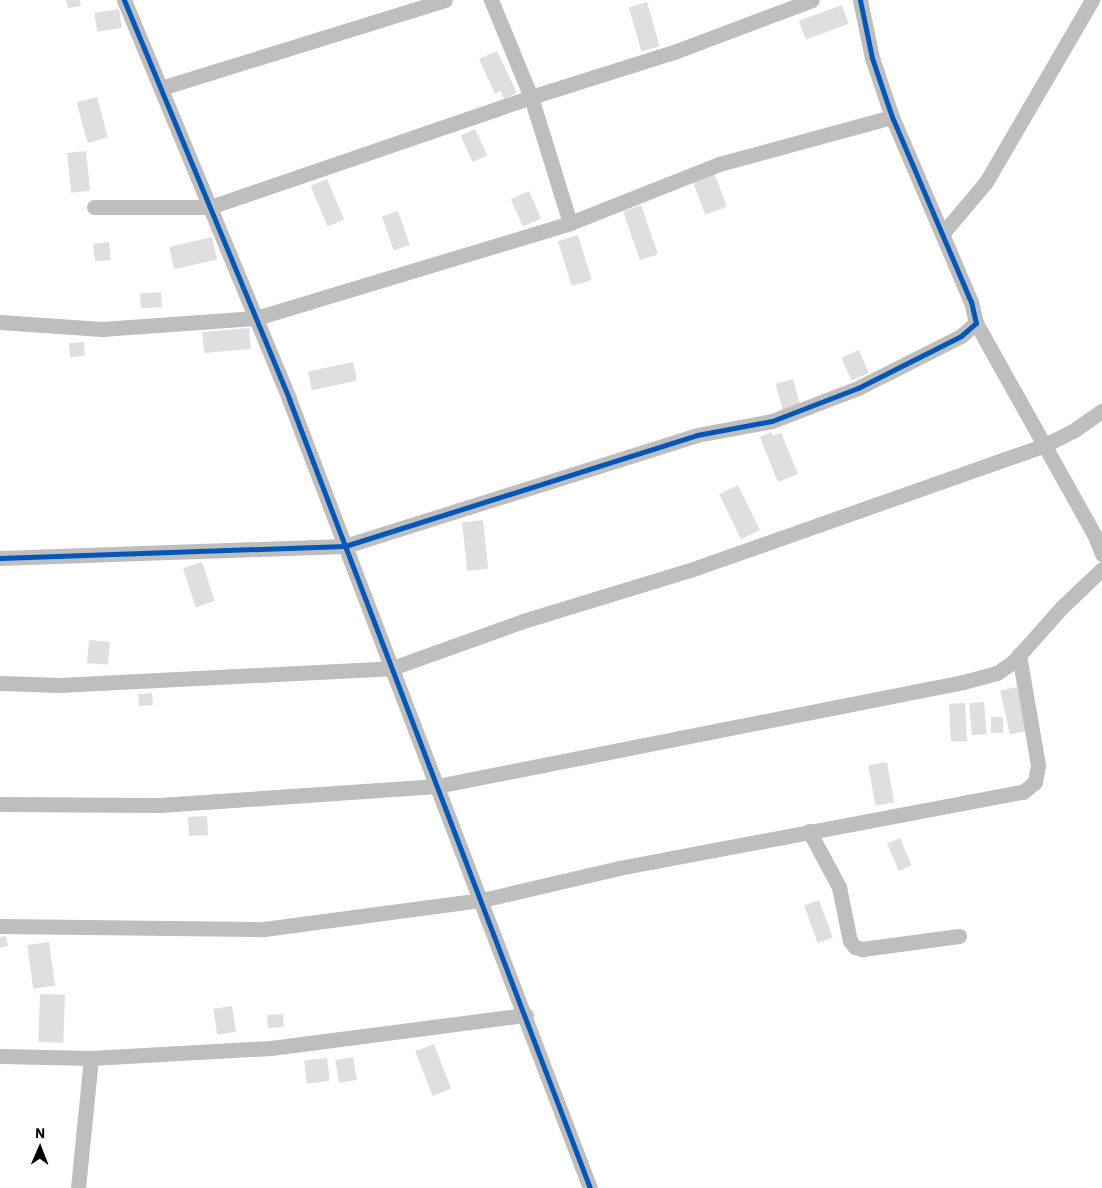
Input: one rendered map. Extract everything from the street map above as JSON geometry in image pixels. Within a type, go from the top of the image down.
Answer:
[{"type":"street","points":[[124,0],[256,318],[482,900],[590,1188]]},
{"type":"street","points":[[161,88],[445,0]]},
{"type":"street","points":[[491,0],[531,97],[570,223]]},
{"type":"street","points":[[94,207],[210,207],[531,97],[674,52],[812,0]]},
{"type":"street","points":[[860,0],[872,58],[892,117],[943,233],[971,302],[976,323],[1094,534],[1102,554]]},
{"type":"street","points":[[943,233],[986,182],[1092,0]]},
{"type":"street","points":[[0,322],[102,329],[256,318],[570,223],[719,164],[892,117]]},
{"type":"street","points":[[0,558],[345,546],[697,435],[772,421],[858,388],[961,336],[976,323]]},
{"type":"street","points":[[0,683],[60,685],[392,668],[523,622],[696,568],[1045,445],[1073,431],[1102,411]]},
{"type":"street","points":[[0,804],[160,805],[438,786],[963,682],[997,673],[1019,655],[1062,607],[1102,569]]},
{"type":"street","points":[[0,926],[264,928],[482,900],[619,868],[808,831],[993,799],[1030,788],[1038,765],[1019,655]]},
{"type":"street","points":[[808,831],[839,887],[850,941],[855,947],[862,949],[959,936]]},
{"type":"street","points":[[0,1056],[91,1058],[271,1048],[526,1015]]},
{"type":"street","points":[[78,1188],[91,1058]]},
{"type":"building","points":[[66,0],[80,0],[81,6],[68,8]]},
{"type":"building","points":[[647,2],[660,46],[641,51],[629,7]]},
{"type":"building","points":[[842,5],[849,24],[806,40],[799,21]]},
{"type":"building","points":[[119,9],[122,28],[97,32],[94,13]]},
{"type":"building","points":[[497,51],[517,93],[504,99],[501,91],[495,94],[479,59]]},
{"type":"building","points":[[97,97],[108,138],[88,143],[77,102]]},
{"type":"building","points":[[475,129],[487,155],[473,162],[460,136]]},
{"type":"building","points":[[86,151],[90,191],[71,193],[67,153]]},
{"type":"building","points":[[714,173],[727,207],[705,215],[693,181]]},
{"type":"building","points":[[327,179],[344,220],[328,227],[310,186]]},
{"type":"building","points":[[529,191],[541,218],[523,227],[511,199]]},
{"type":"building","points":[[641,205],[658,254],[640,260],[623,211]]},
{"type":"building","points":[[398,211],[410,245],[394,251],[382,217]]},
{"type":"building","points":[[578,235],[592,280],[572,286],[558,241]]},
{"type":"building","points":[[212,237],[217,259],[174,269],[169,247]]},
{"type":"building","points":[[109,242],[111,260],[95,262],[93,244]]},
{"type":"building","points":[[161,292],[162,307],[141,308],[140,293]]},
{"type":"building","points":[[249,328],[251,349],[204,353],[202,332]]},
{"type":"building","points":[[84,342],[85,356],[70,357],[69,343]]},
{"type":"building","points":[[859,350],[869,373],[851,380],[842,357]]},
{"type":"building","points":[[353,362],[357,381],[312,390],[308,372]]},
{"type":"building","points":[[793,379],[800,406],[783,411],[776,384]]},
{"type":"building","points":[[771,432],[773,436],[781,433],[798,474],[778,482],[760,437]]},
{"type":"building","points":[[738,485],[760,530],[741,539],[719,494]]},
{"type":"building","points":[[483,520],[488,569],[467,571],[462,522]]},
{"type":"building","points":[[202,562],[215,601],[196,607],[183,568]]},
{"type":"building","points":[[89,640],[110,642],[108,665],[87,663]]},
{"type":"building","points":[[1017,687],[1026,731],[1010,735],[1000,691]]},
{"type":"building","points":[[152,693],[153,705],[139,706],[138,694]]},
{"type":"building","points":[[984,702],[987,734],[972,735],[969,703]]},
{"type":"building","points":[[965,703],[967,741],[951,742],[949,704]]},
{"type":"building","points":[[991,717],[1003,717],[1003,733],[991,733]]},
{"type":"building","points":[[887,762],[894,802],[875,806],[868,765]]},
{"type":"building","points":[[207,816],[208,835],[189,836],[188,817]]},
{"type":"building","points":[[900,838],[912,866],[899,871],[887,843]]},
{"type":"building","points":[[819,900],[833,938],[818,943],[804,905]]},
{"type":"building","points":[[6,936],[8,946],[0,948],[0,937]]},
{"type":"building","points":[[49,942],[55,986],[33,989],[27,945]]},
{"type":"building","points":[[40,994],[65,995],[63,1043],[38,1042]]},
{"type":"building","points":[[232,1006],[236,1032],[217,1035],[213,1009]]},
{"type":"building","points":[[283,1014],[284,1027],[268,1028],[267,1015]]},
{"type":"building","points":[[434,1044],[451,1089],[433,1096],[415,1051]]},
{"type":"building","points":[[353,1057],[357,1080],[339,1083],[335,1060]]},
{"type":"building","points":[[327,1058],[330,1081],[307,1084],[304,1061]]},
{"type":"cycle path","points":[[124,0],[289,399],[590,1188]]},
{"type":"cycle path","points":[[0,558],[345,546],[697,435],[772,421],[858,388],[961,336],[976,323],[971,302],[892,117],[872,58],[860,0]]}]
